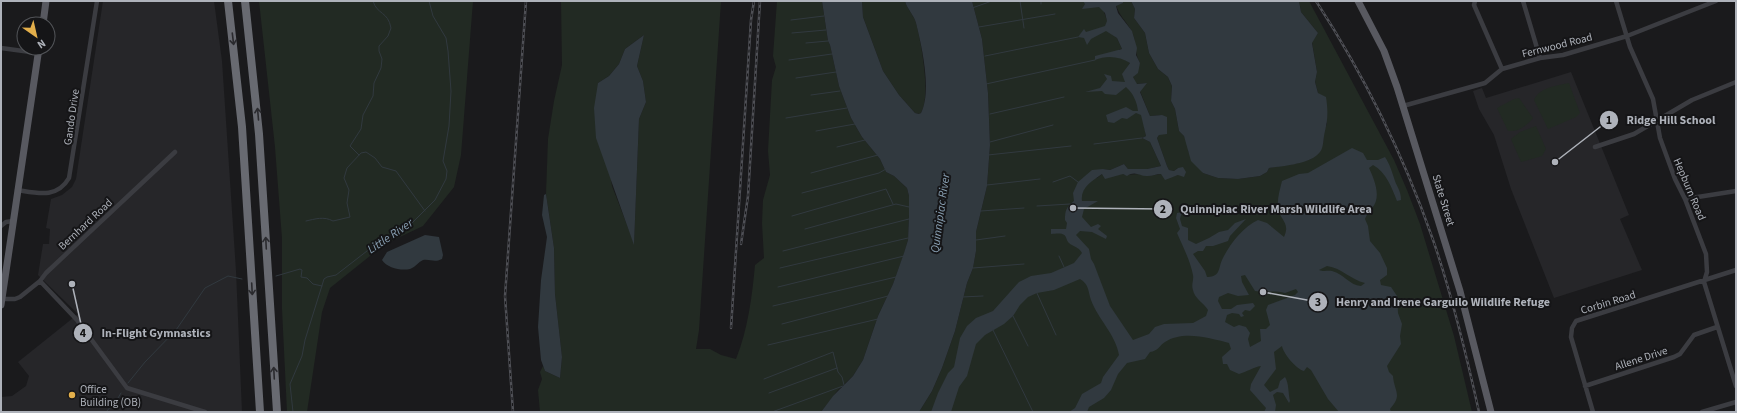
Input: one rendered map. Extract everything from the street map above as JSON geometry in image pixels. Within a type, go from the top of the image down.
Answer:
[{"type":"highway","points":[[228,1],[242,126],[260,412]]},
{"type":"highway","points":[[245,1],[255,85],[260,146],[277,412]]},
{"type":"main road","points":[[43,16],[46,1]]},
{"type":"main road","name":"State Street","points":[[1358,1],[1384,51],[1403,106],[1460,291],[1491,412]]},
{"type":"main road","points":[[2,302],[38,56]]},
{"type":"street","name":"Gando Drive","points":[[18,190],[41,194],[53,193],[63,187],[69,178],[72,167],[97,1]]},
{"type":"street","points":[[1475,1],[1474,5],[1502,69]]},
{"type":"street","points":[[1523,1],[1540,58]]},
{"type":"street","name":"Hepburn Road","points":[[1616,1],[1630,47],[1653,99],[1660,138],[1674,179],[1685,199],[1706,254],[1707,272],[1704,282],[1736,386]]},
{"type":"street","name":"Fernwood Road","points":[[1403,106],[1485,83],[1502,69],[1627,36],[1716,1]]},
{"type":"street","points":[[1,48],[16,49]]},
{"type":"street","points":[[1595,147],[1634,134],[1692,100],[1736,82]]},
{"type":"street","name":"Bernhard Road","points":[[2,302],[18,298],[40,281],[46,273],[175,152]]},
{"type":"street","points":[[1685,199],[1736,191]]},
{"type":"street","points":[[1,226],[6,222],[13,221]]},
{"type":"street","name":"Corbin Road","points":[[1593,412],[1571,337],[1572,328],[1576,321],[1704,282],[1736,270]]},
{"type":"street","points":[[40,281],[76,320],[127,388],[205,412]]},
{"type":"street","name":"Allene Drive","points":[[1585,386],[1674,357],[1680,354],[1694,335],[1717,328]]},
{"type":"street","points":[[1702,412],[1736,402]]},
{"type":"shaded area","points":[[103,1],[214,1],[222,61],[236,271],[242,412],[1,412],[1,397],[12,396],[26,386],[29,376],[18,362],[78,314],[38,275],[43,244],[49,244],[50,229],[46,228],[51,199],[62,195],[72,187],[76,179]]},
{"type":"shaded area","points":[[259,1],[473,1],[461,155],[454,187],[423,226],[385,244],[330,288],[322,312],[307,412],[287,412],[282,309],[282,238],[275,147]]},
{"type":"shaded area","points":[[561,1],[721,1],[699,330],[696,349],[710,349],[721,355],[736,359],[744,336],[749,313],[755,265],[764,258],[762,223],[763,200],[770,175],[768,151],[772,80],[776,67],[773,56],[777,1],[822,1],[828,41],[839,86],[851,118],[862,137],[880,159],[886,172],[894,176],[907,188],[909,196],[909,215],[908,240],[904,254],[893,284],[878,316],[863,360],[853,376],[838,390],[821,412],[540,412],[538,390],[542,379],[540,372],[543,366],[545,371],[560,378],[562,357],[555,294],[554,248],[546,194],[548,139],[562,65]],"holes":[[[644,35],[637,66],[643,81],[646,102],[639,119],[634,243],[612,186],[598,83],[609,76],[619,64],[625,49]]]},
{"type":"shaded area","points":[[862,1],[905,1],[914,17],[920,43],[925,84],[925,96],[920,114],[915,113],[899,95],[883,71],[863,17]]},
{"type":"shaded area","points":[[972,1],[1100,1],[1112,34],[1117,38],[1122,49],[1119,49],[1123,58],[1130,63],[1126,69],[1145,118],[1143,119],[1146,136],[1142,138],[1150,142],[1161,166],[1147,169],[1128,169],[1124,164],[1110,170],[1103,169],[1082,179],[1097,178],[1102,174],[1139,174],[1148,176],[1161,174],[1172,177],[1178,175],[1178,168],[1174,171],[1169,170],[1157,138],[1159,135],[1162,115],[1150,116],[1140,91],[1146,83],[1136,84],[1133,77],[1140,63],[1133,34],[1116,5],[1123,3],[1123,1],[1131,1],[1135,9],[1134,18],[1145,33],[1149,53],[1158,69],[1168,77],[1172,86],[1171,101],[1175,109],[1179,131],[1184,136],[1188,145],[1188,151],[1203,173],[1218,178],[1238,179],[1260,176],[1267,172],[1269,168],[1294,164],[1311,159],[1323,144],[1324,131],[1327,124],[1315,82],[1317,72],[1312,42],[1318,33],[1301,12],[1299,1],[1309,1],[1394,160],[1407,190],[1420,224],[1454,336],[1472,412],[919,412],[932,391],[955,331],[967,283],[973,268],[976,251],[976,232],[987,186],[990,145],[988,93],[982,39]]},
{"type":"shaded area","points":[[1571,72],[1629,215],[1620,219],[1642,270],[1554,298],[1511,189],[1494,135],[1479,109],[1473,91],[1482,88],[1486,98]]},
{"type":"shaded area","points":[[1569,83],[1580,113],[1576,117],[1548,129],[1534,100],[1540,92],[1544,90]]},
{"type":"shaded area","points":[[1519,98],[1533,118],[1522,128],[1516,131],[1508,131],[1497,108]]},
{"type":"shaded area","points":[[1536,126],[1546,149],[1542,156],[1521,162],[1511,139],[1520,132]]},
{"type":"water","name":"Quinnipiac River","points":[[822,1],[862,1],[863,17],[883,71],[899,95],[915,113],[919,114],[921,113],[924,104],[926,93],[925,69],[916,23],[905,1],[972,1],[982,39],[988,93],[990,145],[987,186],[976,232],[976,251],[973,268],[967,283],[955,331],[932,391],[919,412],[821,412],[833,396],[853,376],[863,360],[878,316],[893,284],[904,253],[908,240],[909,215],[909,196],[907,188],[894,176],[886,172],[880,159],[862,137],[851,118],[839,86],[828,41]]},
{"type":"water","points":[[1083,1],[1123,1],[1123,3],[1116,6],[1118,13],[1132,31],[1137,48],[1136,55],[1140,63],[1138,73],[1133,77],[1137,84],[1147,83],[1140,92],[1150,116],[1162,115],[1167,117],[1167,134],[1159,135],[1157,138],[1169,170],[1174,171],[1183,167],[1186,172],[1184,177],[1178,175],[1165,180],[1161,174],[1145,176],[1130,174],[1127,176],[1123,174],[1105,179],[1102,174],[1094,179],[1083,192],[1082,201],[1098,201],[1084,209],[1082,217],[1091,227],[1098,224],[1101,226],[1098,229],[1107,236],[1106,239],[1092,232],[1080,231],[1076,235],[1089,249],[1091,259],[1110,306],[1133,340],[1149,334],[1155,327],[1164,324],[1193,323],[1206,316],[1208,310],[1194,293],[1192,286],[1192,269],[1177,233],[1180,229],[1176,218],[1177,213],[1187,211],[1181,215],[1180,219],[1182,226],[1188,228],[1188,240],[1196,244],[1219,232],[1228,230],[1235,223],[1246,219],[1230,236],[1228,241],[1213,246],[1206,246],[1203,251],[1198,251],[1193,254],[1205,271],[1207,277],[1212,276],[1218,272],[1225,254],[1237,237],[1252,223],[1258,220],[1267,223],[1284,237],[1286,228],[1280,215],[1278,204],[1282,181],[1299,174],[1308,173],[1352,148],[1363,153],[1367,160],[1378,160],[1385,157],[1399,191],[1401,200],[1397,201],[1385,176],[1373,165],[1369,168],[1377,193],[1375,204],[1365,219],[1368,226],[1370,241],[1380,253],[1387,268],[1387,275],[1380,280],[1381,285],[1391,287],[1397,296],[1398,313],[1402,324],[1400,336],[1401,344],[1387,366],[1389,372],[1393,376],[1397,393],[1396,400],[1390,409],[1391,412],[1339,412],[1328,399],[1311,370],[1307,367],[1304,371],[1297,367],[1287,356],[1282,346],[1274,352],[1276,369],[1264,385],[1270,392],[1278,388],[1280,381],[1285,377],[1288,385],[1290,401],[1289,403],[1283,393],[1277,392],[1273,395],[1276,405],[1275,412],[1264,412],[1266,408],[1250,390],[1251,384],[1261,366],[1239,374],[1230,370],[1227,364],[1223,364],[1222,357],[1231,349],[1229,343],[1205,337],[1180,336],[1165,342],[1155,351],[1150,352],[1145,359],[1127,363],[1118,374],[1111,390],[1104,398],[1089,407],[1087,412],[1069,412],[1075,408],[1082,394],[1101,383],[1103,377],[1119,355],[1111,334],[1094,307],[1087,285],[1080,279],[1054,290],[1037,293],[1028,297],[1020,305],[1013,316],[1004,324],[985,335],[976,344],[967,376],[959,387],[951,412],[931,412],[948,373],[954,367],[960,338],[967,326],[976,318],[993,311],[1019,282],[1031,276],[1051,273],[1074,263],[1082,253],[1079,249],[1067,241],[1066,236],[1058,233],[1051,234],[1051,229],[1066,229],[1066,212],[1069,205],[1074,201],[1073,193],[1078,182],[1092,170],[1110,170],[1124,164],[1128,169],[1147,169],[1161,166],[1150,142],[1142,138],[1146,136],[1141,115],[1136,113],[1127,119],[1122,118],[1114,123],[1108,122],[1106,115],[1126,107],[1133,111],[1138,111],[1137,104],[1131,92],[1126,87],[1116,95],[1105,94],[1102,91],[1085,92],[1100,88],[1107,79],[1104,74],[1111,76],[1112,81],[1125,82],[1122,74],[1130,63],[1113,57],[1104,57],[1095,60],[1095,56],[1122,49],[1117,38],[1106,31],[1091,39],[1087,45],[1084,38],[1078,37],[1084,29],[1086,32],[1105,26],[1107,21],[1105,13],[1099,7],[1082,9],[1085,4]],"holes":[[[1327,266],[1337,269],[1365,283],[1361,286],[1353,284],[1336,272],[1319,270]],[[1245,275],[1255,291],[1285,293],[1296,289],[1298,292],[1295,295],[1268,305],[1266,310],[1270,325],[1266,329],[1260,329],[1261,341],[1250,347],[1248,339],[1250,333],[1246,327],[1239,325],[1234,327],[1225,322],[1227,315],[1232,313],[1239,314],[1241,317],[1244,316],[1242,313],[1245,310],[1250,311],[1255,306],[1253,303],[1237,305],[1231,309],[1222,309],[1218,301],[1219,297],[1228,293],[1238,296],[1249,295],[1242,282],[1241,276]]]},
{"type":"water","points":[[1131,1],[1299,1],[1301,12],[1318,33],[1312,43],[1317,72],[1315,82],[1318,93],[1326,97],[1327,110],[1327,122],[1323,145],[1320,152],[1316,156],[1304,162],[1269,168],[1267,172],[1260,176],[1238,179],[1218,178],[1203,173],[1191,161],[1184,136],[1179,131],[1175,109],[1171,101],[1172,86],[1168,77],[1158,69],[1149,53],[1145,33],[1134,18],[1135,9]]},
{"type":"water","points":[[644,35],[637,66],[643,81],[646,102],[639,119],[634,245],[596,138],[594,108],[598,83],[609,76],[619,64],[625,49]]},
{"type":"water","points":[[546,194],[554,248],[555,294],[562,357],[560,378],[545,371],[541,360],[538,327],[541,280],[547,237],[542,215],[544,195]]},
{"type":"water","points":[[425,235],[439,237],[443,255],[442,259],[437,261],[423,260],[412,268],[406,270],[391,267],[382,260],[387,252]]},
{"type":"waterway","points":[[359,155],[350,146],[361,129],[363,115],[373,96],[374,83],[381,68],[382,59],[379,46],[388,36],[391,28],[390,23],[377,9],[373,1]]},
{"type":"waterway","name":"Little River","points":[[293,412],[290,384],[302,356],[305,340],[324,279],[336,275],[376,244],[412,223],[435,200],[446,179],[447,171],[443,161],[449,126],[451,91],[448,51],[446,38],[433,16],[429,1]]},
{"type":"waterway","points":[[972,8],[992,1]]},
{"type":"waterway","points":[[1020,1],[1024,28]]},
{"type":"waterway","points":[[979,27],[1055,14]]},
{"type":"waterway","points":[[791,20],[824,16]]},
{"type":"waterway","points":[[792,33],[826,30]]},
{"type":"waterway","points":[[985,56],[1078,37]]},
{"type":"waterway","points":[[806,43],[828,41]]},
{"type":"waterway","points":[[789,60],[832,54]]},
{"type":"waterway","points":[[986,84],[1095,60]]},
{"type":"waterway","points":[[796,78],[836,72]]},
{"type":"waterway","points":[[811,95],[840,91]]},
{"type":"waterway","points":[[990,114],[1064,97]]},
{"type":"waterway","points":[[786,118],[847,108]]},
{"type":"waterway","points":[[816,131],[855,124]]},
{"type":"waterway","points":[[990,142],[1053,125]]},
{"type":"waterway","points":[[1094,144],[1142,138]]},
{"type":"waterway","points":[[837,147],[865,140]]},
{"type":"waterway","points":[[988,155],[1071,146]]},
{"type":"waterway","points":[[306,221],[323,218],[333,221],[350,217],[347,203],[349,190],[344,178],[347,168],[361,153],[366,152],[375,158],[382,167],[396,171],[425,211]]},
{"type":"waterway","points":[[811,173],[878,155]]},
{"type":"waterway","points":[[802,193],[879,173],[886,169]]},
{"type":"waterway","points":[[1053,182],[1070,176],[1078,182]]},
{"type":"waterway","points":[[987,185],[1040,179]]},
{"type":"waterway","points":[[792,216],[886,189],[893,204]]},
{"type":"waterway","points":[[805,229],[896,204],[909,207]]},
{"type":"waterway","points":[[1037,206],[1070,204]]},
{"type":"waterway","points":[[981,211],[1024,208]]},
{"type":"waterway","points":[[783,251],[909,219]]},
{"type":"waterway","points":[[976,240],[1005,236]]},
{"type":"waterway","points":[[780,268],[908,238]]},
{"type":"waterway","points":[[778,287],[904,256]]},
{"type":"waterway","points":[[1059,256],[1064,267]]},
{"type":"waterway","points":[[973,268],[1024,264]]},
{"type":"waterway","points":[[276,276],[300,269],[302,270],[301,277],[307,278],[313,284],[322,286]]},
{"type":"waterway","points":[[128,383],[145,362],[176,330],[205,288],[228,276],[242,279]]},
{"type":"waterway","points":[[773,306],[896,277]]},
{"type":"waterway","points":[[1036,291],[1056,335]]},
{"type":"waterway","points":[[782,324],[888,296]]},
{"type":"waterway","points":[[962,297],[983,296]]},
{"type":"waterway","points":[[1013,316],[1028,346]]},
{"type":"waterway","points":[[768,345],[878,319]]},
{"type":"waterway","points":[[993,330],[1033,412]]},
{"type":"waterway","points":[[764,379],[833,352],[838,372],[842,377],[844,385]]},
{"type":"waterway","points":[[769,393],[837,368]]},
{"type":"waterway","points":[[772,412],[843,386]]},
{"type":"waterway","points":[[118,398],[121,393]]},
{"type":"waterway","points":[[106,412],[114,403]]},
{"type":"railway","points":[[513,412],[505,296],[526,1]]},
{"type":"railway","points":[[731,328],[751,20],[754,1]]},
{"type":"railway","points":[[741,244],[748,196],[760,1]]},
{"type":"railway","points":[[1316,1],[1334,29],[1366,86],[1395,145],[1421,206],[1452,302],[1479,412]]},
{"type":"place","name":"Ridge Hill School","points":[[1555,162]]},
{"type":"place","name":"Quinnipiac River Marsh Wildlife Area","points":[[1073,208]]},
{"type":"place","name":"In-Flight Gymnastics","points":[[72,284]]},
{"type":"place","name":"Henry and Irene Garguilo Wildlife Refuge","points":[[1263,292]]},
{"type":"place","name":"Office Building (OB)","points":[[72,395]]}]
